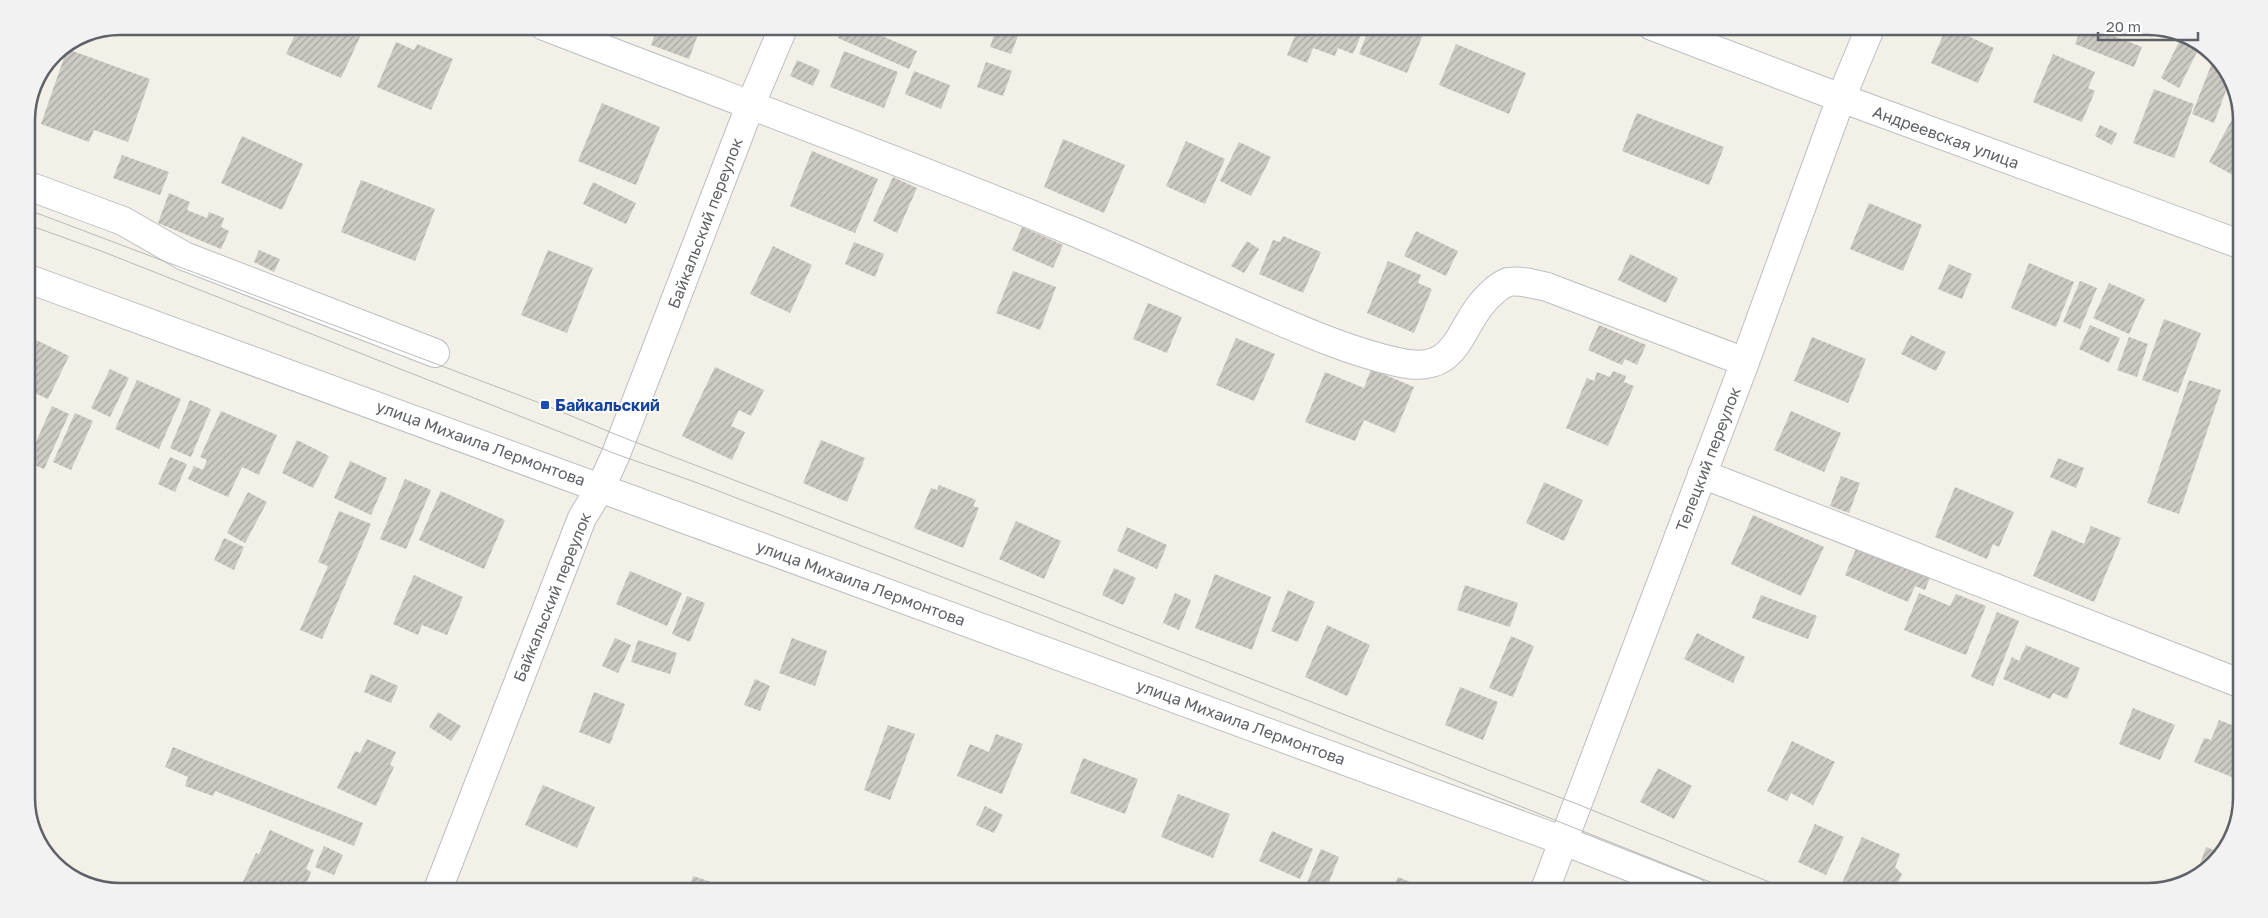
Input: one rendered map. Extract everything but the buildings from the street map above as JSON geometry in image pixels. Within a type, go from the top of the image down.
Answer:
[{"type":"street","points":[[567,35],[1060,226],[1297,328],[1397,362],[1416,366],[1428,365],[1439,361],[1458,342],[1485,298],[1499,286],[1509,282],[1523,282],[1547,287],[1745,362]]},
{"type":"street","name":"Байкальский переулок","points":[[446,883],[582,518],[601,487],[616,454],[750,106],[780,35]]},
{"type":"street","name":"Андреевская улица","points":[[1676,35],[1841,98],[2233,242]]},
{"type":"street","name":"Телецкий переулок","points":[[1548,883],[1745,362],[1841,98],[1867,35]]},
{"type":"street","points":[[35,188],[123,221],[184,256],[435,353]]},
{"type":"street","name":"улица Михаила Лермонтова","points":[[35,281],[1564,841],[1671,883]]},
{"type":"street","points":[[1702,474],[2233,680]]},
{"type":"tram line","points":[[35,212],[545,405],[622,437],[1577,804],[1772,883]]},
{"type":"tram line","points":[[35,227],[101,251],[616,454],[695,482],[1049,618],[1712,883]]},
{"type":"place","name":"Байкальский","points":[[545,405]]}]
